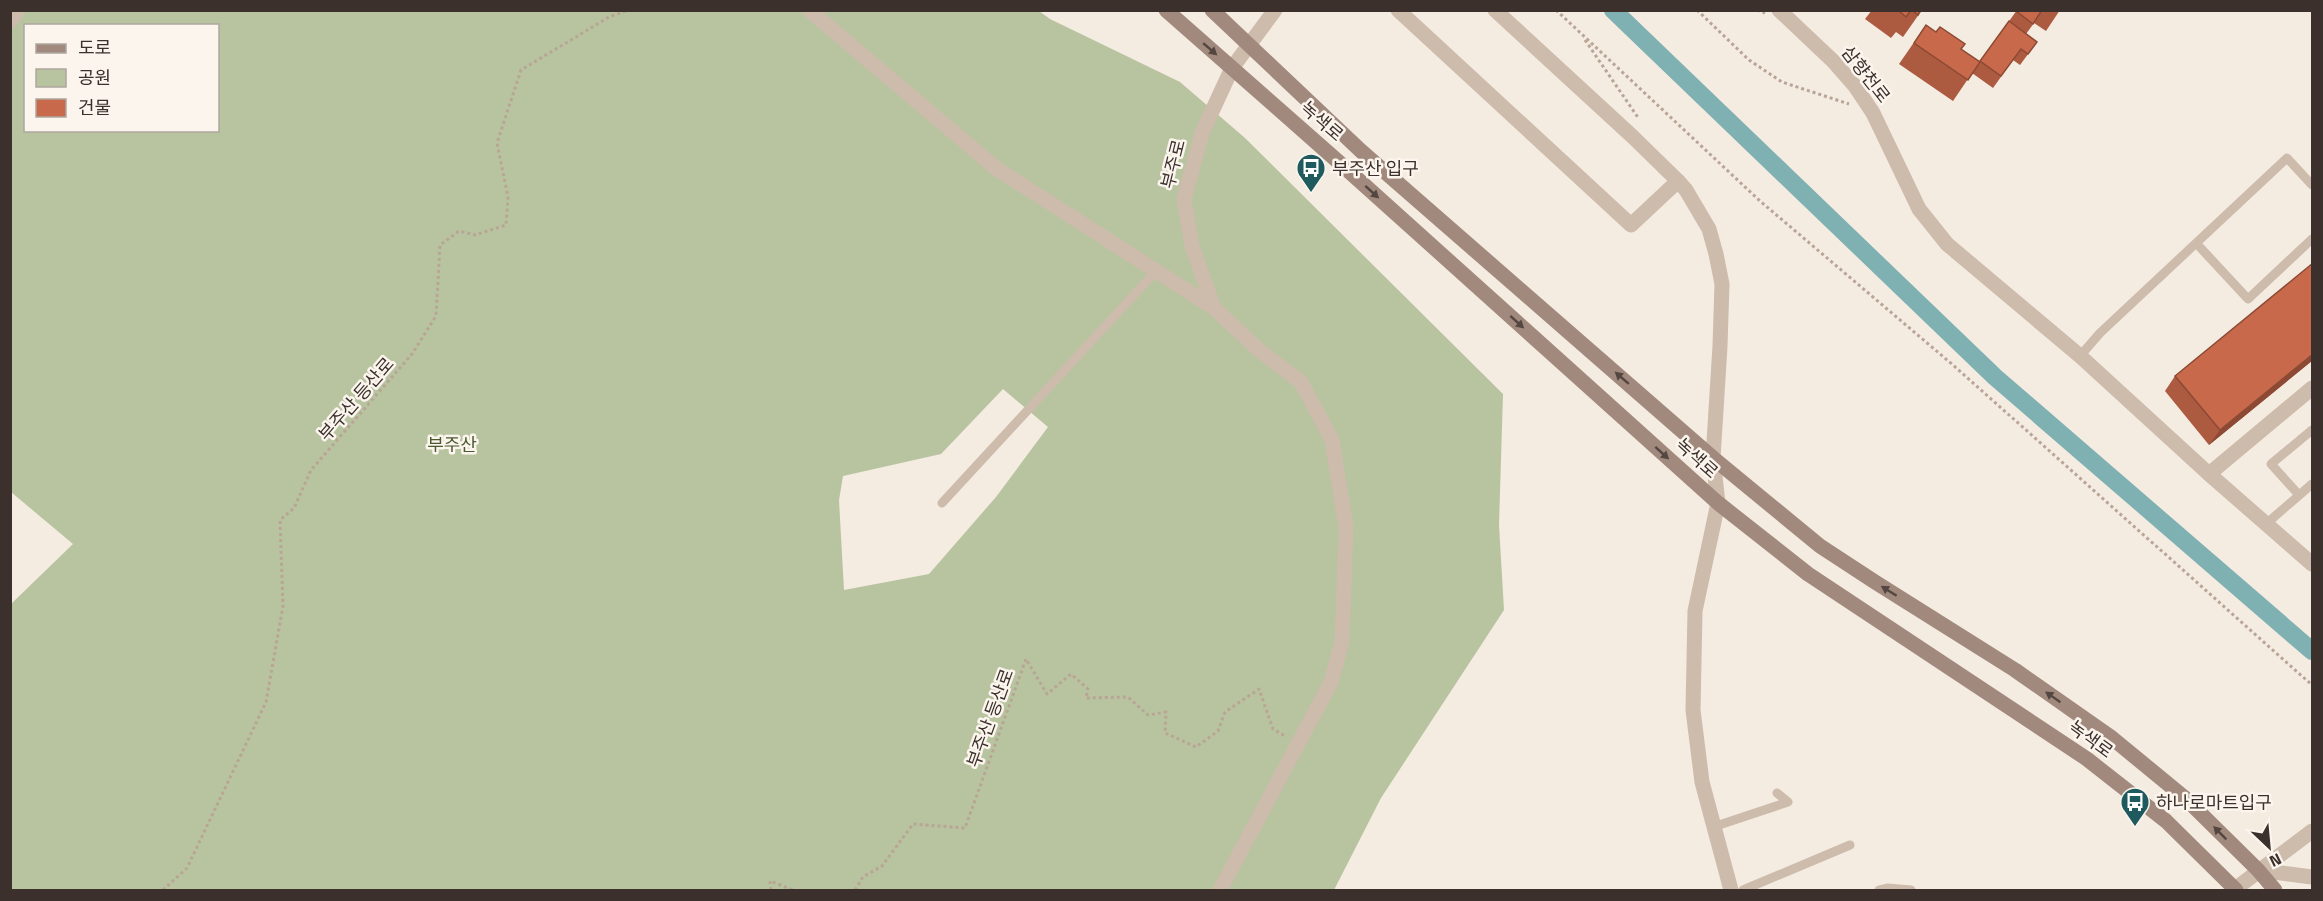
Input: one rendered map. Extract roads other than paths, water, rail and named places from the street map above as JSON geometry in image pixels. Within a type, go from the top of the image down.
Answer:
[{"type":"main road","name":"녹색로","points":[[1166,10],[1718,502],[1808,574],[2087,759],[2166,821],[2235,890]]},
{"type":"main road","name":"녹색로","points":[[1212,10],[1361,151],[1713,458],[1820,546],[2015,670],[2112,738],[2184,798],[2258,870],[2275,891]]},
{"type":"street","points":[[10,21],[18,10]]},
{"type":"street","points":[[809,10],[997,169],[1214,308],[1260,351],[1301,382],[1332,440],[1346,528],[1341,640],[1331,682],[1296,744],[1220,891]]},
{"type":"street","name":"부주로","points":[[1214,308],[1192,246],[1184,200],[1202,133],[1232,68],[1275,10]]},
{"type":"street","points":[[1398,10],[1631,225],[1678,181]]},
{"type":"street","points":[[1495,10],[1634,137],[1678,181],[1686,190],[1709,229],[1722,284],[1713,458],[1718,502],[1695,611],[1693,711],[1702,782],[1731,891]]},
{"type":"street","name":"삼향천로","points":[[1779,10],[1833,61],[1855,86],[1873,113],[1919,209],[1947,244],[2080,356],[2209,474],[2313,564]]},
{"type":"street","points":[[2209,474],[2313,388]]},
{"type":"street","points":[[2235,890],[2258,870],[2313,831]]},
{"type":"street","points":[[2258,870],[2313,877]]},
{"type":"lane","points":[[2080,356],[2100,333],[2287,158],[2313,185]]},
{"type":"lane","points":[[2196,243],[2248,299],[2313,239]]},
{"type":"lane","points":[[942,503],[1156,271]]},
{"type":"lane","points":[[2299,495],[2271,464],[2313,430]]},
{"type":"lane","points":[[2266,524],[2313,484]]},
{"type":"lane","points":[[1713,828],[1788,802],[1777,793]]},
{"type":"lane","points":[[1743,891],[1850,845]]},
{"type":"lane","points":[[1878,891],[1906,888],[1911,891]]},
{"type":"waterway","points":[[1613,10],[1995,377],[2312,651]]},
{"type":"place","name":"부주산 입구","points":[[1311,194]]},
{"type":"place","name":"하나로마트입구","points":[[2135,828]]},
{"type":"park label","name":"부주산","points":[[452,444]]}]
